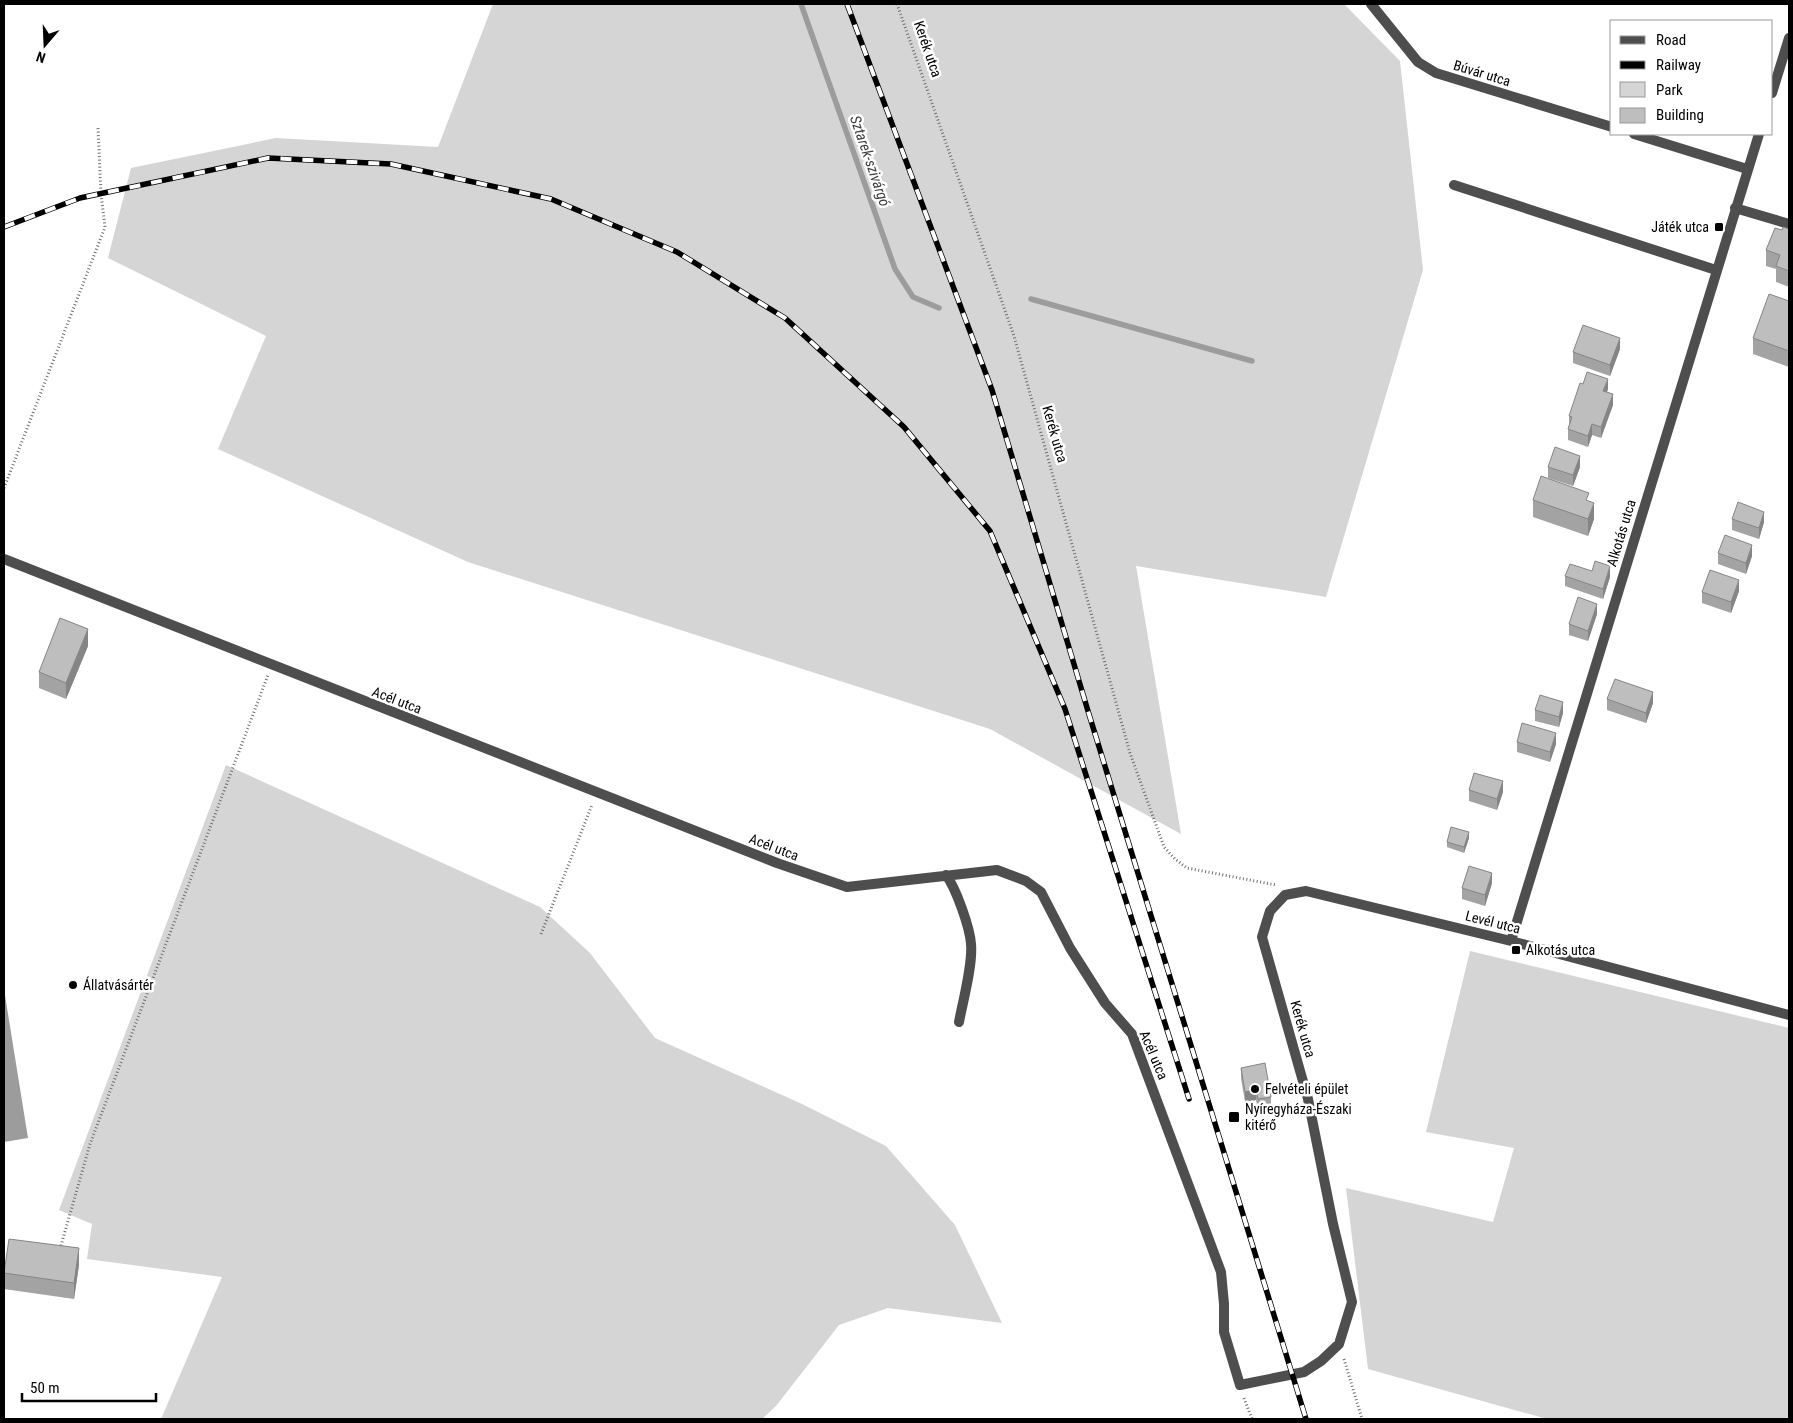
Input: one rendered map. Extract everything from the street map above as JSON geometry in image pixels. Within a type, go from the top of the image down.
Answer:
[{"type":"street","name":"Búvár utca","points":[[1371,4],[1418,62],[1436,73],[1610,126]]},
{"type":"street","points":[[1773,90],[1789,38]]},
{"type":"street","points":[[1637,135],[1748,169]]},
{"type":"street","name":"Alkotás utca","points":[[1511,941],[1759,135]]},
{"type":"street","points":[[1454,185],[1716,270]]},
{"type":"street","points":[[1735,208],[1789,224]]},
{"type":"street","name":"Acél utca","points":[[4,559],[777,863],[847,887],[997,870],[1026,881],[1041,892],[1070,948],[1105,1003],[1132,1034],[1220,1272],[1224,1304],[1224,1332],[1240,1385]]},
{"type":"street","points":[[946,875],[951,882],[963,912],[972,944],[959,1022]]},
{"type":"street","name":"Levél utca","points":[[1306,891],[1511,941],[1789,1015]]},
{"type":"street","name":"Kerék utca","points":[[1240,1385],[1304,1372],[1321,1361],[1339,1344],[1352,1302],[1332,1224],[1308,1099],[1262,937],[1270,911],[1285,896],[1306,891]]},
{"type":"path","name":"Kerék utca","points":[[897,4],[1014,336],[1130,753],[1164,847],[1187,868],[1278,885]]},
{"type":"path","points":[[4,488],[105,227],[100,194],[98,128]]},
{"type":"path","points":[[58,1254],[90,1144],[271,665]]},
{"type":"path","points":[[541,934],[591,806],[598,793]]},
{"type":"path","points":[[1339,1344],[1362,1419]]},
{"type":"path","points":[[1240,1385],[1252,1419]]},
{"type":"green space","points":[[493,4],[1344,4],[1400,61],[1423,270],[1326,597],[1136,566],[1181,834],[990,729],[468,562],[218,449],[266,336],[108,258],[131,168],[276,138],[438,147]]},
{"type":"green space","points":[[226,765],[540,907],[590,953],[655,1038],[802,1104],[886,1146],[955,1225],[1002,1323],[888,1308],[839,1325],[776,1406],[762,1419],[161,1419],[222,1277],[87,1259],[92,1224],[59,1210]]},
{"type":"green space","points":[[1470,951],[1789,1028],[1789,1419],[1547,1419],[1368,1369],[1346,1188],[1493,1222],[1514,1148],[1426,1132]]},
{"type":"shaded area","points":[[4,989],[28,1138],[4,1142]]},
{"type":"building","points":[[1783,227],[1789,229],[1789,271],[1776,266],[1780,255],[1766,250],[1775,228],[1782,230]]},
{"type":"building","points":[[1769,294],[1789,301],[1789,351],[1753,338]]},
{"type":"building","points":[[1583,325],[1620,338],[1610,365],[1573,352]]},
{"type":"building","points":[[1587,372],[1608,379],[1603,391],[1613,394],[1601,427],[1592,424],[1588,436],[1568,429],[1572,417],[1569,416],[1580,383],[1583,384]]},
{"type":"building","points":[[1555,447],[1580,456],[1573,475],[1548,467]]},
{"type":"building","points":[[1541,476],[1589,493],[1586,500],[1594,503],[1588,519],[1533,500]]},
{"type":"building","points":[[1738,502],[1764,512],[1759,528],[1732,519]]},
{"type":"building","points":[[1725,535],[1752,545],[1746,563],[1718,553]]},
{"type":"building","points":[[1595,561],[1610,566],[1603,589],[1565,576],[1570,564],[1592,571]]},
{"type":"building","points":[[1710,570],[1739,580],[1731,602],[1702,592]]},
{"type":"building","points":[[1578,597],[1597,604],[1588,631],[1569,624]]},
{"type":"building","points":[[60,618],[88,629],[66,683],[39,672]]},
{"type":"building","points":[[1615,679],[1653,692],[1646,713],[1607,699]]},
{"type":"building","points":[[1540,695],[1563,702],[1559,717],[1535,710]]},
{"type":"building","points":[[1522,723],[1556,733],[1550,752],[1517,742]]},
{"type":"building","points":[[1474,773],[1503,781],[1497,799],[1469,790]]},
{"type":"building","points":[[1451,827],[1469,832],[1464,847],[1447,842]]},
{"type":"building","points":[[1469,866],[1492,873],[1485,895],[1462,888]]},
{"type":"building","points":[[1265,1063],[1271,1097],[1258,1099],[1256,1089],[1245,1092],[1241,1068]]},
{"type":"building","points":[[9,1239],[79,1248],[74,1283],[4,1273]]},
{"type":"waterway","name":"Sztarek-szivárgó","points":[[801,4],[895,269],[913,297],[939,308]]},
{"type":"waterway","name":"Sztarek-szivárgó","points":[[1031,299],[1252,361]]},
{"type":"railway","points":[[847,4],[992,390],[1088,711],[1306,1419]]},
{"type":"railway","points":[[4,227],[80,198],[268,158],[391,164],[551,199],[677,252],[785,318],[904,427],[990,531],[1065,709],[1189,1099]]},
{"type":"place","name":"Játék utca","points":[[1719,227]]},
{"type":"place","name":"Alkotás utca","points":[[1516,950]]},
{"type":"place","name":"Állatvásártér","points":[[73,985]]},
{"type":"place","name":"Felvételi épület","points":[[1255,1089]]},
{"type":"place","name":"Nyíregyháza-Északi kitérő","points":[[1234,1117]]}]
